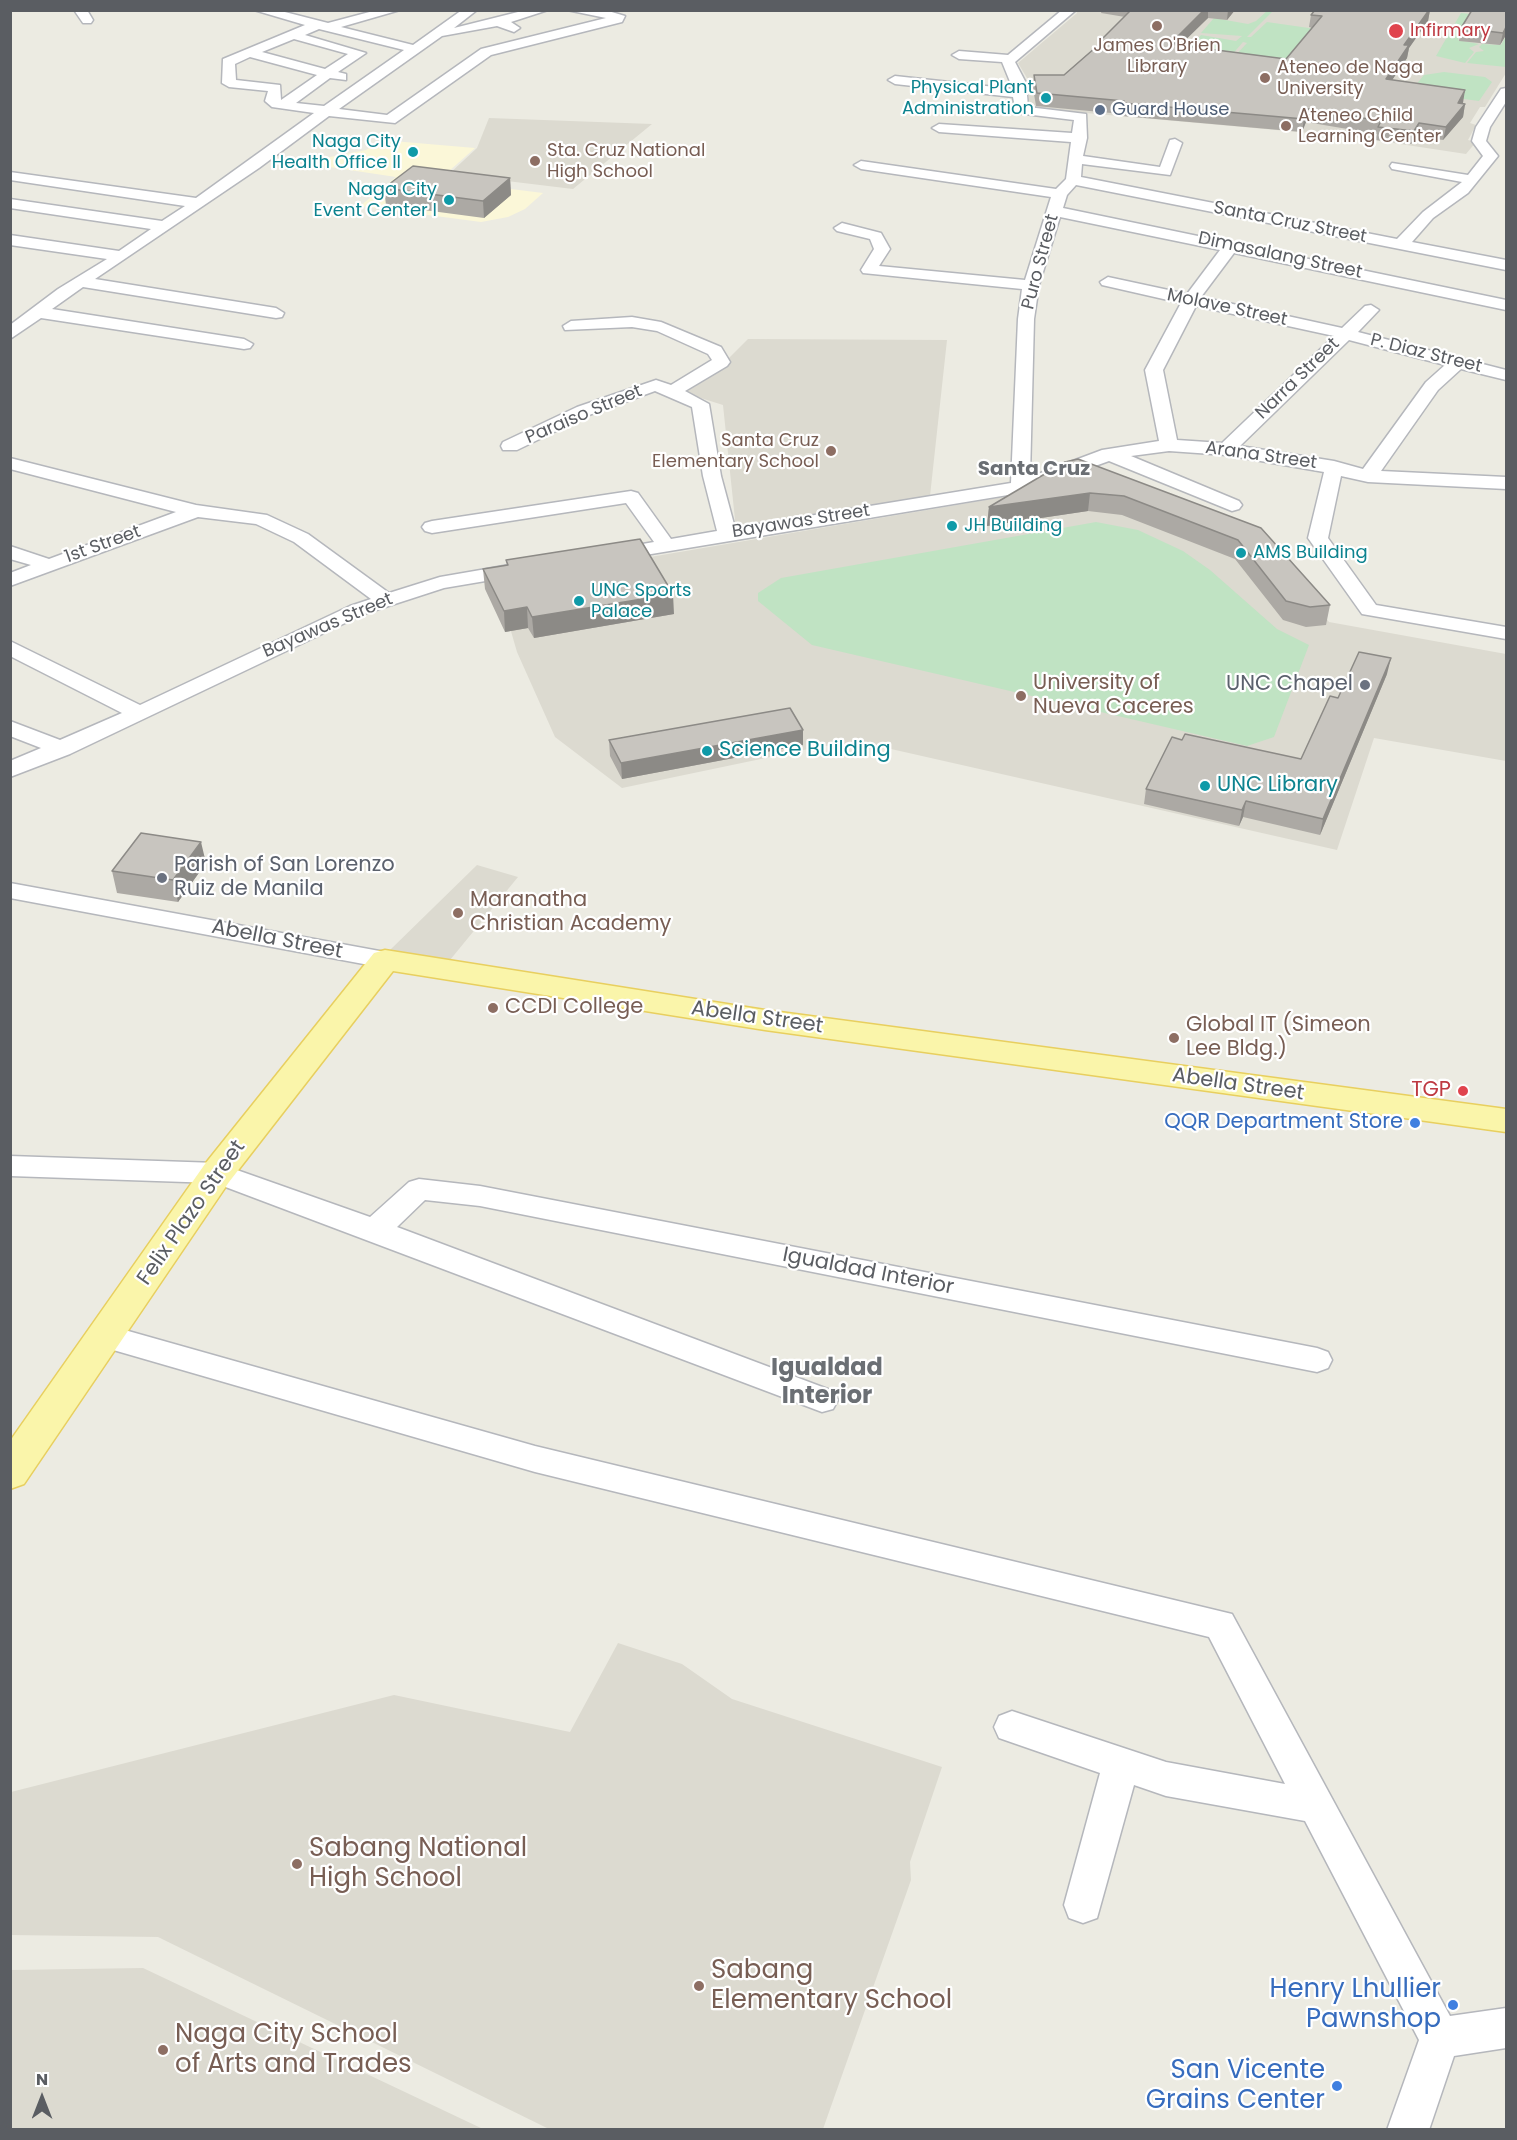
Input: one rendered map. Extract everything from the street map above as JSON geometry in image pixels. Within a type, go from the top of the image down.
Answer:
[{"type":"main road","name":"Abella Street","points":[[385,960],[765,1020],[1506,1121]]},
{"type":"main road","name":"Felix Plazo Street","points":[[10,1473],[107,1336],[217,1173],[385,960]]},
{"type":"street","points":[[260,10],[322,26],[417,41],[440,41],[542,10]]},
{"type":"street","points":[[440,41],[471,10]]},
{"type":"street","points":[[228,62],[230,83],[272,87],[274,88],[272,101],[284,105],[329,109],[390,120],[486,52],[618,19],[619,16],[573,10]]},
{"type":"street","points":[[1070,10],[1008,61],[1019,83],[1020,110],[1081,117],[1073,180]]},
{"type":"street","points":[[228,62],[292,35],[391,11]]},
{"type":"street","points":[[364,19],[395,26]]},
{"type":"street","points":[[498,22],[542,38]]},
{"type":"street","points":[[284,105],[343,62],[360,53],[292,35]]},
{"type":"street","points":[[10,334],[37,312],[199,203],[365,83],[417,41]]},
{"type":"street","points":[[270,44],[343,62]]},
{"type":"street","points":[[465,49],[522,58]]},
{"type":"street","points":[[249,53],[365,83]]},
{"type":"street","points":[[959,55],[1011,59]]},
{"type":"street","points":[[228,62],[311,86]]},
{"type":"street","points":[[896,80],[1020,94]]},
{"type":"street","points":[[1400,244],[1428,215],[1450,202],[1473,180],[1491,156],[1479,141],[1483,127],[1506,92]]},
{"type":"street","points":[[939,128],[1080,138]]},
{"type":"street","points":[[1150,195],[1165,176],[1175,143]]},
{"type":"street","points":[[1077,159],[1165,172]]},
{"type":"street","points":[[861,165],[1060,194]]},
{"type":"street","points":[[1397,166],[1473,180]]},
{"type":"street","points":[[36,178],[51,168]]},
{"type":"street","points":[[10,176],[199,203]]},
{"type":"street","name":"Puro Street","points":[[1020,487],[1026,319],[1031,285],[1060,194],[1073,180]]},
{"type":"street","name":"Santa Cruz Street","points":[[1073,180],[1506,265]]},
{"type":"street","points":[[10,203],[164,226]]},
{"type":"street","name":"Dimasalang Street","points":[[1054,211],[1506,305]]},
{"type":"street","points":[[842,228],[876,236],[882,249],[869,270],[1031,285]]},
{"type":"street","points":[[10,240],[122,256]]},
{"type":"street","points":[[1169,445],[1154,370],[1191,300],[1231,246]]},
{"type":"street","points":[[81,282],[276,313]]},
{"type":"street","name":"Molave Street","points":[[1108,282],[1346,334]]},
{"type":"street","name":"Narra Street","points":[[1226,449],[1371,310]]},
{"type":"street","points":[[37,312],[244,344]]},
{"type":"street","points":[[571,326],[632,322],[661,327],[715,351],[721,362],[672,392]]},
{"type":"street","name":"P. Diaz Street","points":[[1346,334],[1506,375]]},
{"type":"street","points":[[1368,476],[1432,386],[1458,362]]},
{"type":"street","name":"Paraiso Street","points":[[510,446],[583,411],[656,385],[700,404],[712,476],[727,534]]},
{"type":"street","name":"Arana Street","points":[[1020,487],[1109,454],[1169,445],[1226,449],[1334,467],[1368,476],[1469,479],[1506,483]]},
{"type":"street","points":[[1109,454],[1232,505]]},
{"type":"street","points":[[10,463],[196,511],[260,519],[301,538],[386,600]]},
{"type":"street","points":[[1334,467],[1318,538],[1369,610],[1506,633]]},
{"type":"street","name":"Bayawas Street","points":[[587,558],[1020,487]]},
{"type":"street","points":[[432,527],[631,497],[666,545]]},
{"type":"street","name":"1st Street","points":[[10,580],[196,511]]},
{"type":"street","points":[[10,552],[49,565]]},
{"type":"street","name":"Bayawas Street","points":[[10,770],[140,713],[357,610],[440,583],[542,566]]},
{"type":"street","points":[[10,647],[140,713]]},
{"type":"street","points":[[10,729],[62,748]]},
{"type":"street","name":"Abella Street","points":[[10,890],[385,960]]},
{"type":"street","points":[[10,1166],[217,1173],[375,1230],[822,1400]]},
{"type":"street","name":"Igualdad Interior","points":[[375,1230],[419,1190],[480,1196],[1317,1360]]},
{"type":"street","points":[[107,1336],[535,1459],[1220,1625],[1314,1806],[1440,2038],[1408,2130]]},
{"type":"street","points":[[1012,1727],[1121,1766],[1166,1779],[1314,1806]]},
{"type":"street","points":[[1083,1905],[1121,1766]]},
{"type":"street","points":[[1440,2038],[1506,2028]]},
{"type":"shaded area","name":"Ateneo de Naga University","points":[[1076,11],[1506,11],[1506,73],[1485,107],[1480,107],[1470,123],[1476,125],[1468,140],[1476,142],[1466,154],[1354,137],[1030,108],[1028,105],[1030,83],[1018,63],[1077,13]]},
{"type":"shaded area","name":"Sta. Cruz National High School","points":[[489,118],[652,124],[573,189],[449,174],[477,148]]},
{"type":"shaded area","points":[[381,140],[475,148],[439,180],[543,193],[525,209],[508,217],[481,222],[360,206],[396,177],[316,165],[330,157],[366,150]]},
{"type":"shaded area","name":"Santa Cruz Elementary School","points":[[748,339],[947,340],[930,496],[736,529],[723,405],[685,393],[724,363]]},
{"type":"shaded area","name":"University of Nueva Caceres","points":[[1045,490],[1267,543],[1329,622],[1506,654],[1506,761],[1374,738],[1337,850],[869,744],[823,746],[622,788],[555,737],[517,652],[497,583]]},
{"type":"shaded area","name":"Maranatha Christian Academy","points":[[477,865],[518,877],[450,960],[390,950]]},
{"type":"shaded area","points":[[618,1643],[682,1664],[732,1699],[942,1767],[910,1862],[911,1880],[823,2129],[549,2129],[158,1937],[11,1935],[11,1792],[394,1695],[570,1732]]},
{"type":"shaded area","name":"Naga City School of Arts and Trades","points":[[143,1968],[483,2129],[11,2129],[11,1970]]},
{"type":"green space","points":[[1267,11],[1273,11],[1247,37],[1251,37],[1267,22],[1316,29],[1285,64],[1234,57],[1247,43],[1243,42],[1230,57],[1187,51],[1201,35],[1236,41],[1242,36],[1201,33],[1214,18],[1248,24],[1256,21]]},
{"type":"green space","points":[[1461,13],[1506,18],[1469,20],[1458,40],[1479,44],[1469,48],[1474,52],[1465,63],[1436,56]]},
{"type":"green space","points":[[1506,36],[1506,67],[1467,63],[1476,52],[1484,51],[1479,47],[1482,44],[1501,45]]},
{"type":"green space","points":[[1444,72],[1485,77],[1492,82],[1479,101],[1410,92],[1424,75]]},
{"type":"green space","points":[[1096,522],[1138,530],[1183,551],[1210,570],[1277,629],[1309,645],[1274,737],[1247,746],[812,645],[758,601],[758,593],[781,578]]},
{"type":"building","points":[[1131,10],[1204,10],[1170,44],[1286,59],[1322,16],[1311,15],[1315,10],[1429,10],[1404,45],[1409,45],[1386,79],[1465,90],[1458,103],[1465,104],[1446,127],[1419,123],[1414,131],[1378,127],[1381,121],[1308,109],[1304,119],[1037,93],[1034,75],[1064,75],[1103,41],[1101,40]]},
{"type":"building","points":[[1472,10],[1506,10],[1506,27],[1503,33],[1461,28]]},
{"type":"building","points":[[413,166],[510,178],[483,201],[384,188]]},
{"type":"building","points":[[1078,459],[1261,528],[1330,605],[1310,607],[1286,601],[1238,540],[1124,496],[1090,493],[989,507],[1065,462]]},
{"type":"building","name":"UNC Sports Palace","points":[[640,539],[673,594],[532,617],[527,607],[504,611],[483,569],[508,565],[506,560]]},
{"type":"building","points":[[1359,652],[1391,658],[1323,819],[1246,801],[1242,810],[1146,789],[1172,737],[1182,740],[1185,734],[1301,759],[1330,696],[1338,698]]},
{"type":"building","points":[[790,708],[803,730],[621,763],[609,740]]},
{"type":"building","points":[[141,833],[201,842],[173,880],[112,871]]},
{"type":"place","name":"James O'Brien Library","points":[[1157,26]]},
{"type":"place","name":"Infirmary","points":[[1396,31]]},
{"type":"place","name":"Ateneo de Naga University","points":[[1265,78]]},
{"type":"place","name":"Physical Plant Administration","points":[[1046,98]]},
{"type":"place","name":"Guard House","points":[[1100,110]]},
{"type":"place","name":"Ateneo Child Learning Center","points":[[1286,126]]},
{"type":"place","name":"Naga City Health Office II","points":[[413,152]]},
{"type":"place","name":"Sta. Cruz National High School","points":[[535,161]]},
{"type":"place","name":"Naga City Event Center I","points":[[449,200]]},
{"type":"place","name":"Santa Cruz Elementary School","points":[[831,451]]},
{"type":"place","name":"JH Building","points":[[952,526]]},
{"type":"place","name":"AMS Building","points":[[1241,553]]},
{"type":"place","name":"UNC Sports Palace","points":[[579,601]]},
{"type":"place","name":"UNC Chapel","points":[[1365,685]]},
{"type":"place","name":"University of Nueva Caceres","points":[[1021,696]]},
{"type":"place","name":"Science Building","points":[[707,751]]},
{"type":"place","name":"UNC Library","points":[[1205,786]]},
{"type":"place","name":"Parish of San Lorenzo Ruiz de Manila","points":[[162,878]]},
{"type":"place","name":"Maranatha Christian Academy","points":[[458,913]]},
{"type":"place","name":"CCDI College","points":[[493,1008]]},
{"type":"place","name":"Global IT (Simeon Lee Bldg.)","points":[[1174,1038]]},
{"type":"place","name":"TGP","points":[[1463,1091]]},
{"type":"place","name":"QQR Department Store","points":[[1415,1123]]},
{"type":"place","name":"Sabang National High School","points":[[297,1864]]},
{"type":"place","name":"Sabang Elementary School","points":[[699,1986]]},
{"type":"place","name":"Henry Lhullier Pawnshop","points":[[1453,2005]]},
{"type":"place","name":"Naga City School of Arts and Trades","points":[[163,2050]]},
{"type":"place","name":"San Vicente Grains Center","points":[[1337,2086]]},
{"type":"district","name":"Santa Cruz","points":[[1034,470]]},
{"type":"district","name":"Igualdad Interior","points":[[827,1383]]}]
